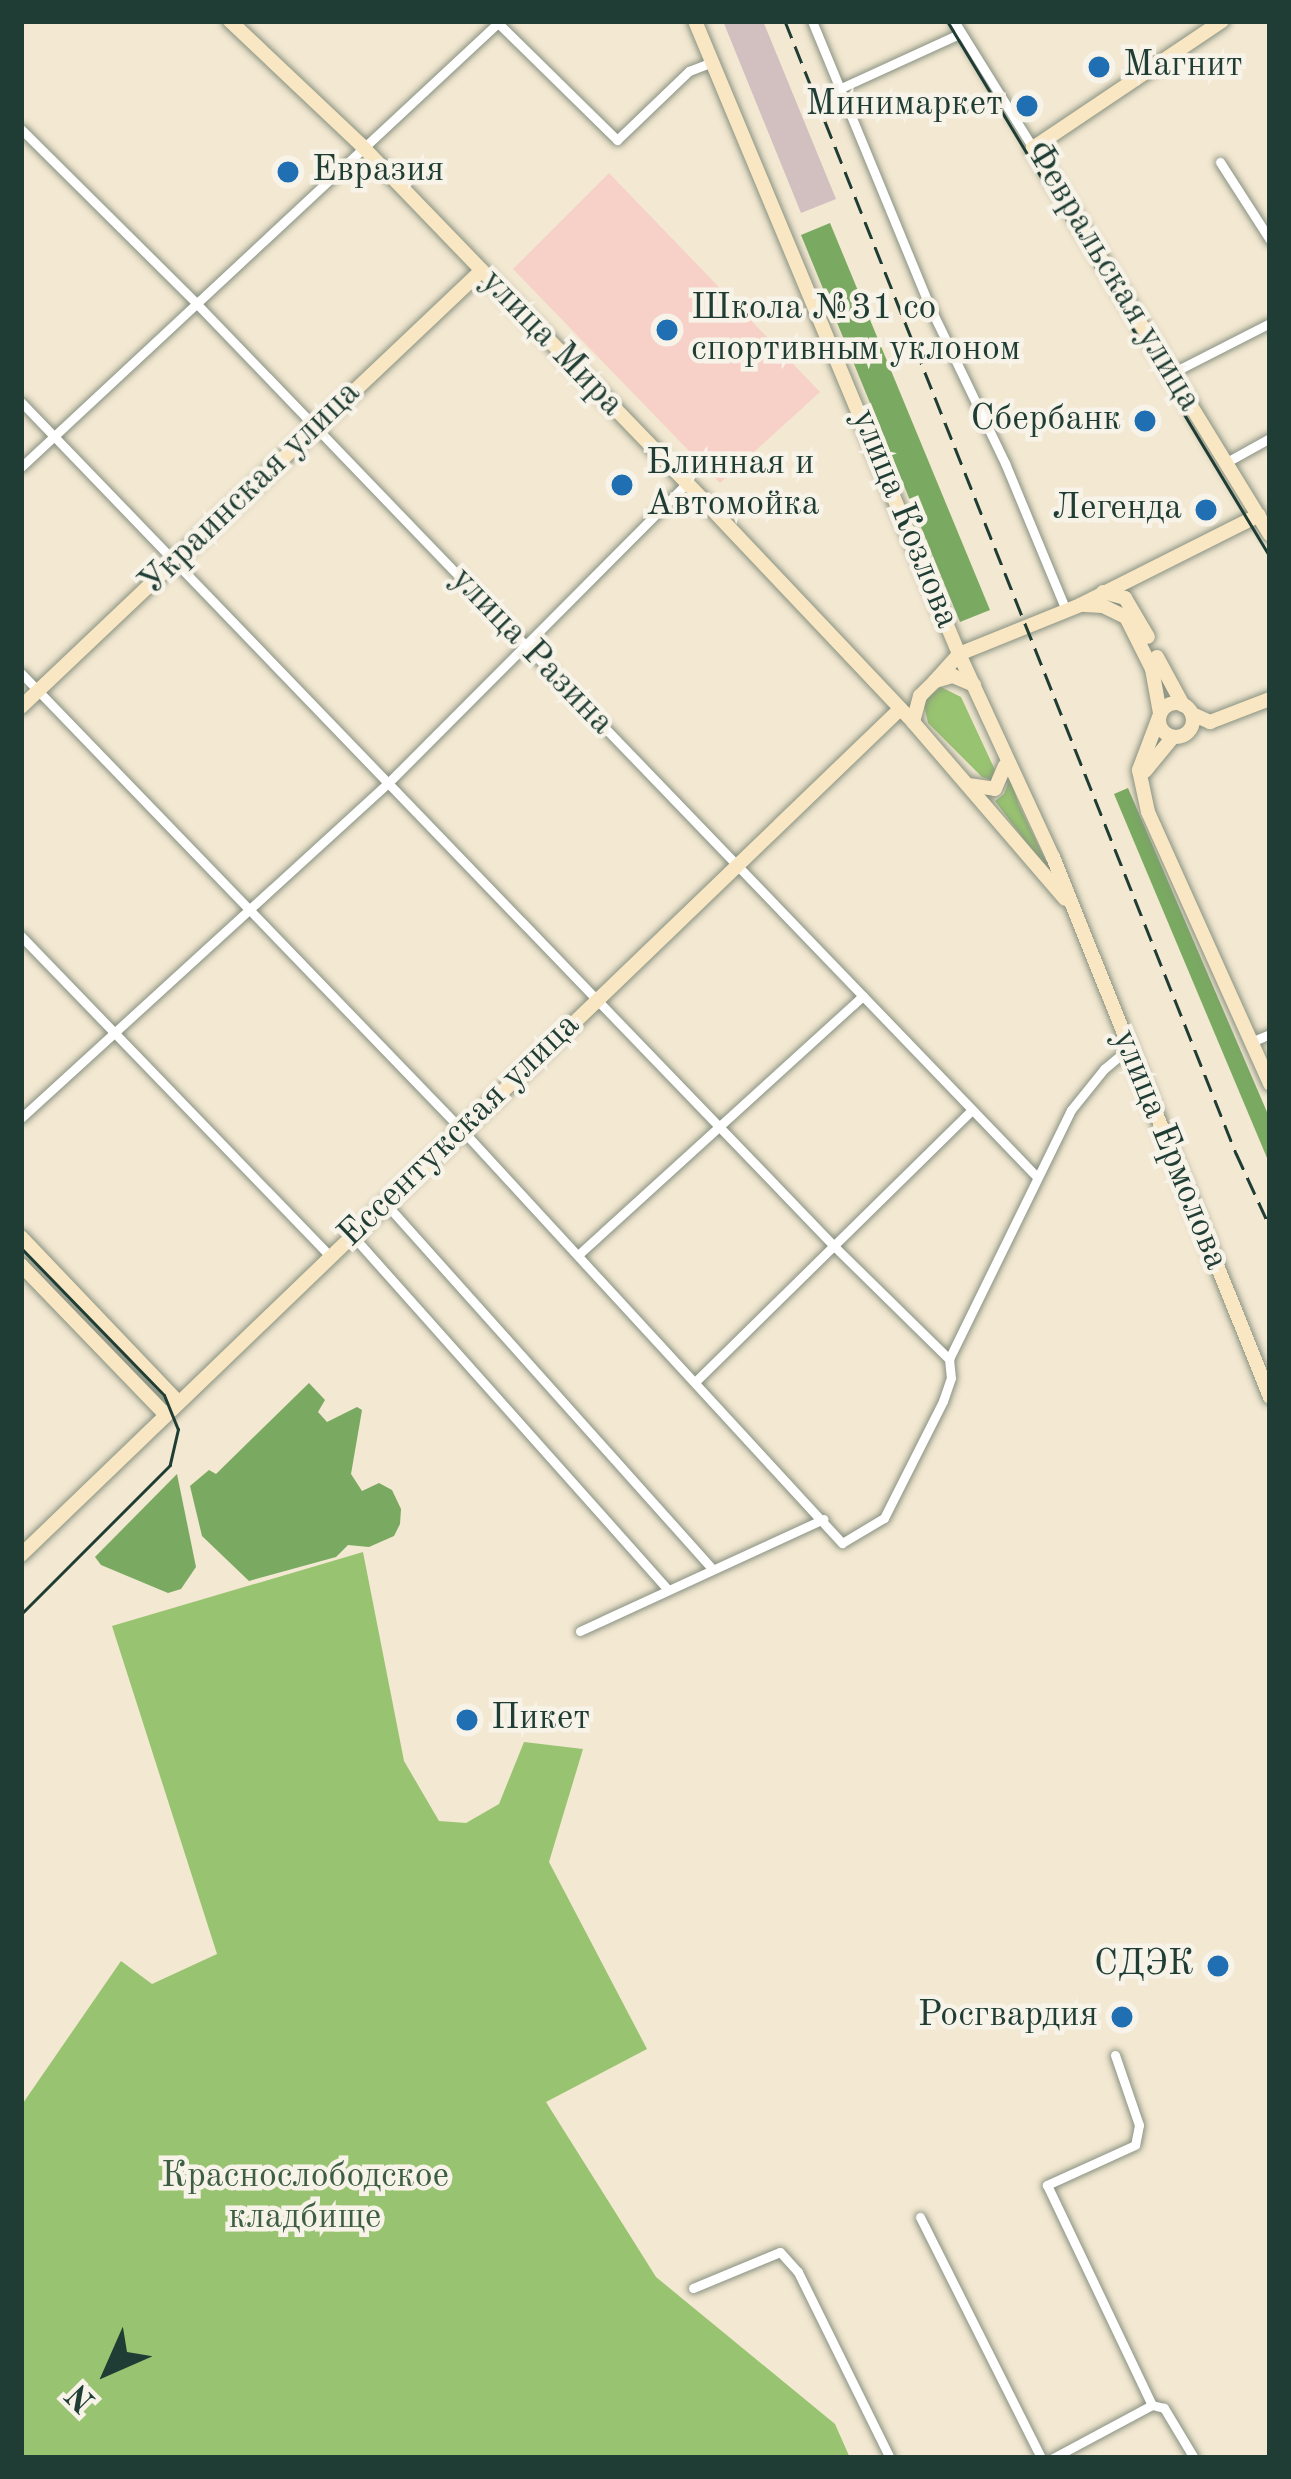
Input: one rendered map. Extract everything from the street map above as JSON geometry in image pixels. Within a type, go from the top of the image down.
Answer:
[{"type":"street","name":"улица Мира","points":[[230,21],[361,145],[913,722],[1068,902]]},
{"type":"street","name":"улица Козлова","points":[[695,21],[974,685]]},
{"type":"street","points":[[812,21],[912,266],[1073,607]]},
{"type":"street","name":"Февральская улица","points":[[954,21],[1270,534]]},
{"type":"street","points":[[1033,148],[1222,21]]},
{"type":"street","points":[[21,466],[498,22],[617,140],[689,71],[712,62]]},
{"type":"street","points":[[841,88],[962,33]]},
{"type":"street","name":"улица Разина","points":[[21,129],[196,304],[1036,1178]]},
{"type":"street","points":[[1220,162],[1270,240]]},
{"type":"street","name":"Украинская улица","points":[[21,707],[481,272]]},
{"type":"street","points":[[1172,373],[1270,322]]},
{"type":"street","points":[[21,402],[717,1126],[949,1359]]},
{"type":"street","points":[[1225,463],[1270,438]]},
{"type":"street","points":[[21,1118],[388,783],[686,484]]},
{"type":"street","points":[[913,722],[931,683],[959,654],[1073,607],[1259,515]]},
{"type":"street","points":[[1103,592],[1125,598],[1188,709],[1189,731]]},
{"type":"street","points":[[1073,607],[1103,606],[1126,617],[1152,669],[1162,730],[1173,737]]},
{"type":"street","points":[[21,673],[463,1131],[842,1543],[850,1543],[884,1518],[943,1401],[952,1378],[949,1359],[1071,1110],[1104,1069],[1128,1049]]},
{"type":"street","points":[[865,673],[898,694],[953,676],[974,685],[1005,762],[1053,857],[1068,902]]},
{"type":"street","points":[[1140,787],[1153,755],[1173,737],[1270,699]]},
{"type":"street","points":[[1210,722],[1170,704],[1160,715],[1142,758],[1140,787],[1270,1084]]},
{"type":"street","name":"Ессентукская улица","points":[[21,1555],[900,709]]},
{"type":"street","points":[[968,785],[995,789],[1003,781],[1005,762]]},
{"type":"street","name":"улица Ермолова","points":[[1068,902],[1270,1397]]},
{"type":"street","points":[[21,936],[329,1256]]},
{"type":"street","points":[[578,1255],[862,996]]},
{"type":"street","points":[[1251,1042],[1270,1034]]},
{"type":"street","points":[[696,1381],[972,1110]]},
{"type":"street","points":[[386,1204],[711,1567]]},
{"type":"street","points":[[352,1235],[667,1588]]},
{"type":"street","points":[[21,1237],[178,1402]]},
{"type":"street","points":[[21,1265],[166,1414]]},
{"type":"street","points":[[580,1631],[824,1519]]},
{"type":"street","points":[[1115,2055],[1139,2125],[1135,2145],[1047,2185],[1152,2405]]},
{"type":"street","points":[[920,2217],[1041,2458]]},
{"type":"street","points":[[693,2288],[780,2252],[798,2272],[890,2458]]},
{"type":"street","points":[[1053,2458],[1152,2405],[1165,2408],[1194,2458]]},
{"type":"shaded area","points":[[723,21],[763,21],[836,199],[801,213]]},
{"type":"shaded area","name":"Школа №31 со спортивным уклоном","points":[[609,173],[820,392],[720,483],[513,269]]},
{"type":"green space","points":[[830,223],[990,610],[960,622],[801,235]]},
{"type":"green space","points":[[941,687],[961,697],[995,770],[991,780],[982,777],[928,723],[923,701]]},
{"type":"green space","points":[[1010,779],[1019,805],[1054,879],[995,801]]},
{"type":"green space","points":[[1128,788],[1270,1119],[1270,1165],[1114,794]]},
{"type":"green space","points":[[309,1383],[325,1400],[318,1412],[327,1422],[357,1407],[362,1410],[351,1474],[362,1491],[379,1483],[392,1490],[401,1509],[400,1524],[394,1536],[369,1547],[348,1545],[336,1557],[249,1581],[202,1536],[190,1486],[209,1470],[216,1474]]},
{"type":"green space","points":[[177,1474],[196,1567],[181,1589],[168,1593],[101,1565],[95,1557]]},
{"type":"green space","name":"Краснослободское кладбище","points":[[363,1552],[404,1761],[439,1821],[466,1823],[499,1804],[524,1742],[583,1749],[549,1862],[647,2049],[546,2102],[656,2277],[835,2424],[850,2458],[21,2458],[21,2106],[121,1961],[152,1984],[217,1954],[112,1626]]},
{"type":"tram line","points":[[947,21],[1270,557]]},
{"type":"tram line","points":[[21,1248],[164,1395],[178,1429],[170,1465],[21,1614]]},
{"type":"railway","points":[[785,21],[1236,1153],[1270,1227]]},
{"type":"place","name":"Магнит","points":[[1099,67]]},
{"type":"place","name":"Минимаркет","points":[[1027,106]]},
{"type":"place","name":"Евразия","points":[[288,172]]},
{"type":"place","name":"Школа №31 со спортивным уклоном","points":[[667,330]]},
{"type":"place","name":"Сбербанк","points":[[1145,421]]},
{"type":"place","name":"Блинная и Автомойка","points":[[622,485]]},
{"type":"place","name":"Легенда","points":[[1206,510]]},
{"type":"place","name":"Пикет","points":[[467,1720]]},
{"type":"place","name":"СДЭК","points":[[1218,1966]]},
{"type":"place","name":"Росгвардия","points":[[1122,2017]]}]
